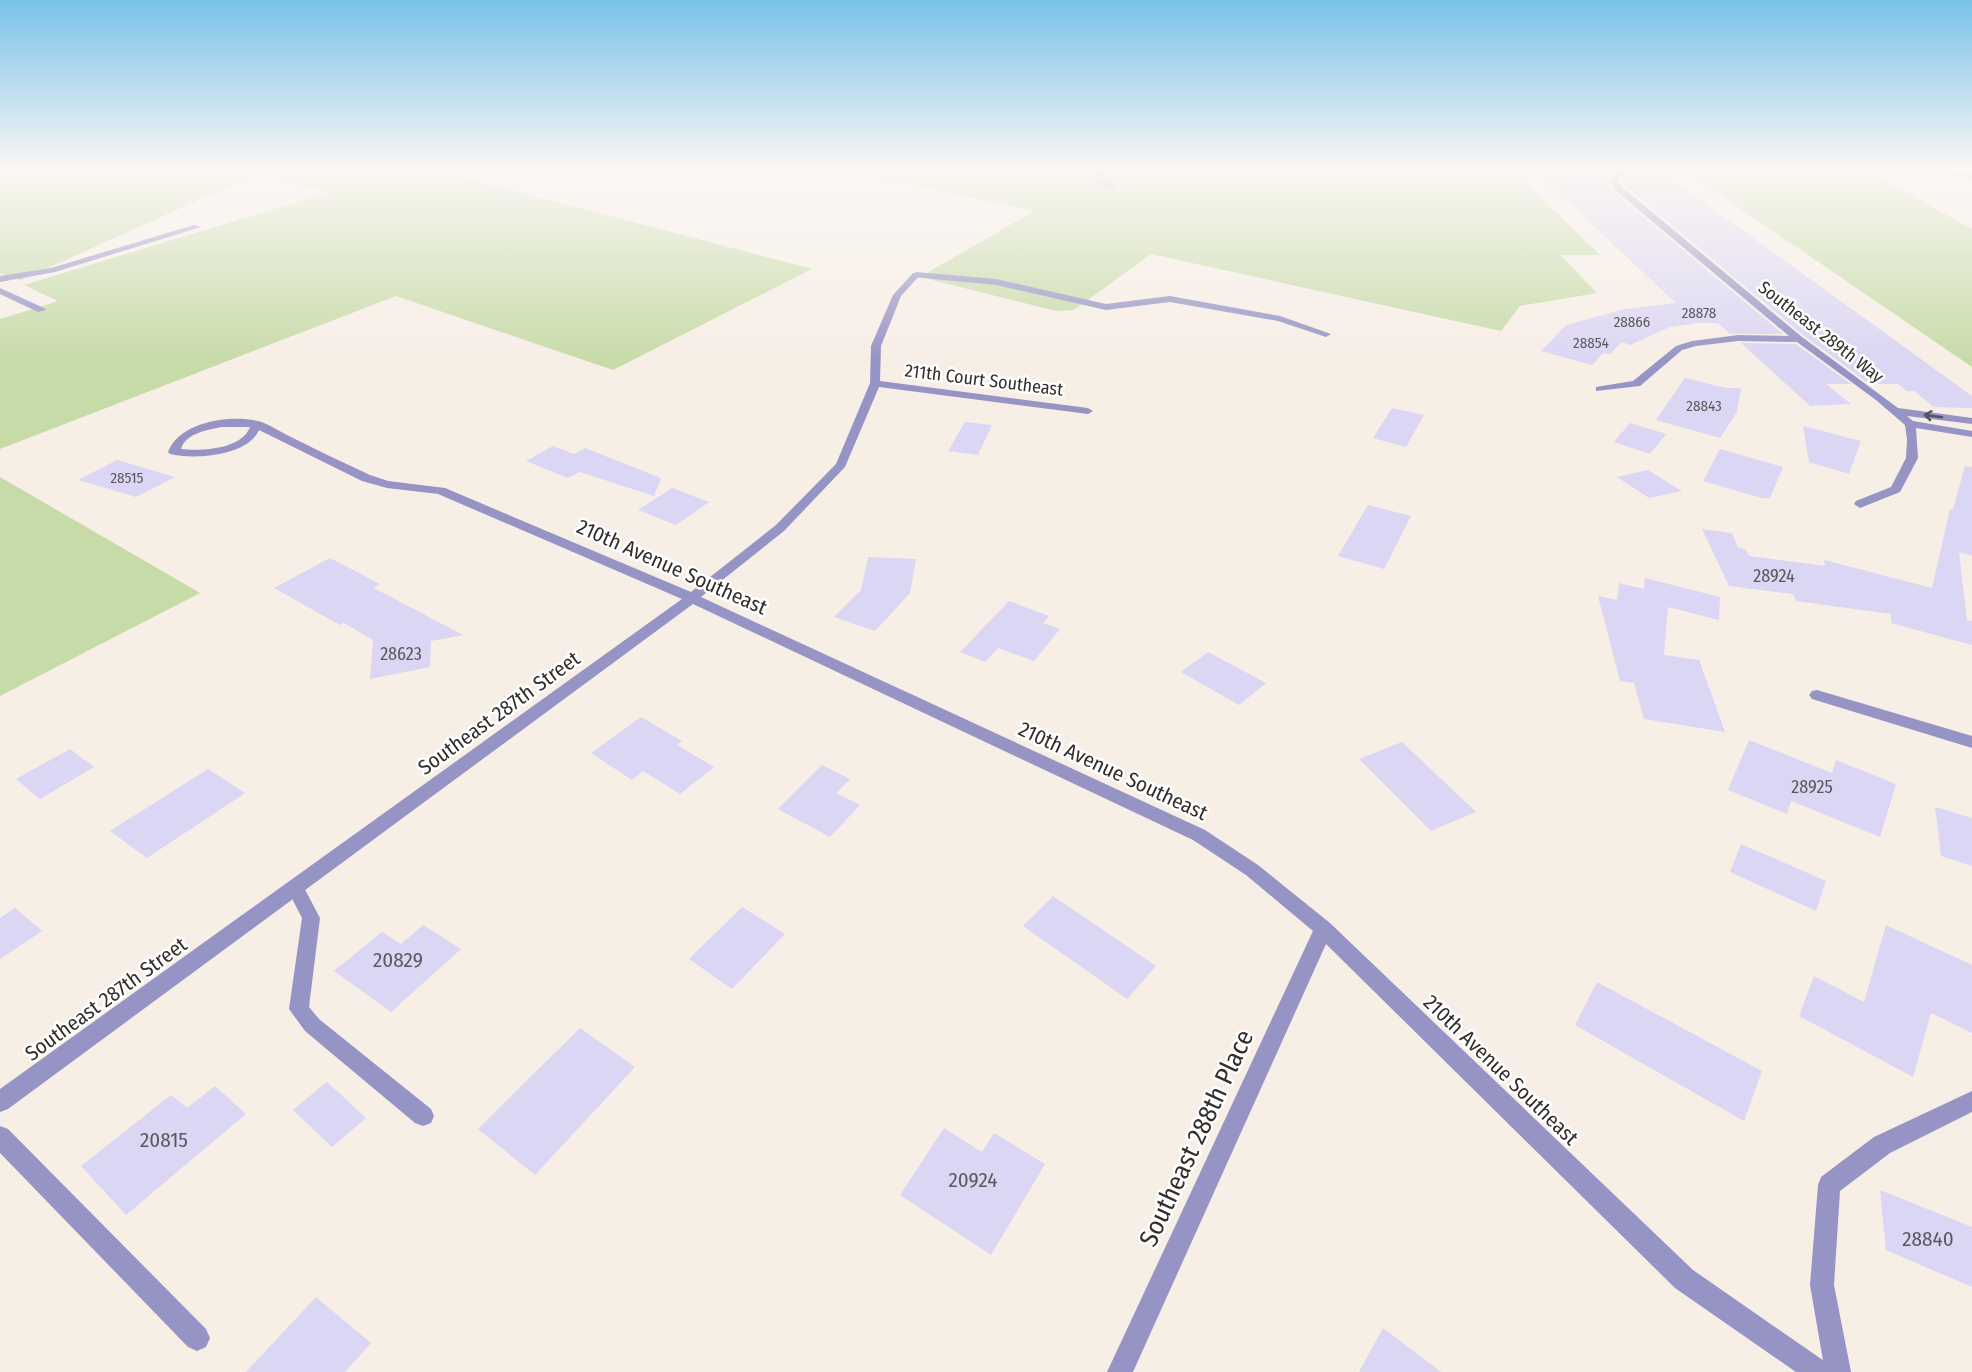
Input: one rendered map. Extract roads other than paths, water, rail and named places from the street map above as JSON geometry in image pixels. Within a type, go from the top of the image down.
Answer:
[{"type":"street","points":[[0,279],[52,270],[177,233]]},
{"type":"street","name":"Southeast 289th Way","points":[[1672,233],[1799,339],[1910,424]]},
{"type":"street","name":"Southeast 287th Street","points":[[0,1102],[692,598],[780,528],[842,465],[875,383],[876,346],[897,296],[916,275],[996,282],[1106,307],[1170,299],[1280,319],[1326,334]]},
{"type":"street","points":[[0,291],[41,310]]},
{"type":"street","points":[[1600,389],[1636,384],[1679,348],[1695,343],[1738,338],[1799,339]]},
{"type":"street","name":"211th Court Southeast","points":[[875,383],[1088,411]]},
{"type":"street","points":[[1894,411],[1972,421]]},
{"type":"street","name":"210th Avenue Southeast","points":[[256,424],[256,429],[250,436],[221,450],[186,454],[174,452],[174,447],[182,439],[211,426],[244,422],[256,424],[366,478],[387,484],[441,491],[692,598],[1199,835],[1252,870],[1323,928],[1684,1279],[1818,1372]]},
{"type":"street","points":[[1860,504],[1896,489],[1912,458],[1913,439],[1910,424],[1972,434]]},
{"type":"street","points":[[1817,696],[1972,742]]},
{"type":"street","points":[[295,887],[311,918],[299,1009],[312,1024],[423,1116]]},
{"type":"street","name":"Southeast 288th Place","points":[[1120,1372],[1323,928]]},
{"type":"street","points":[[1838,1372],[1822,1285],[1829,1185],[1882,1145],[1972,1101]]},
{"type":"street","points":[[0,1137],[197,1338]]}]
